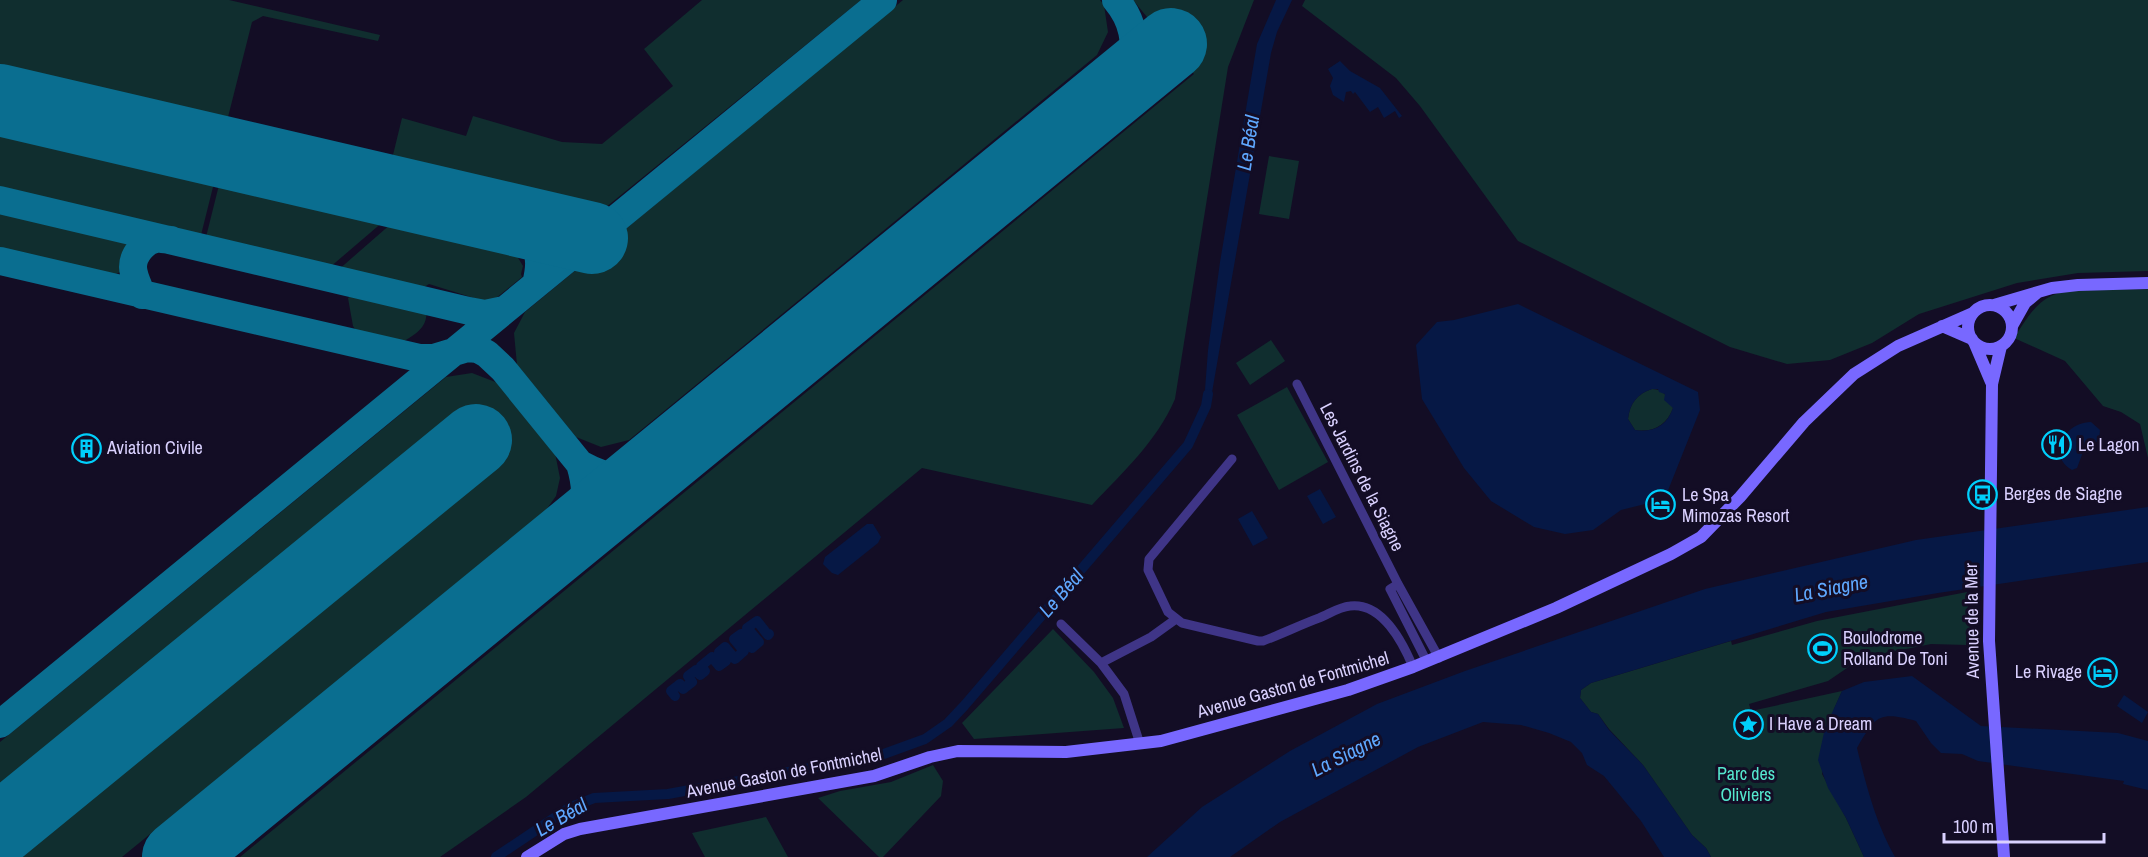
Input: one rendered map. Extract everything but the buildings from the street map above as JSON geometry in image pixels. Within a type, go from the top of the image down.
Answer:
[{"type":"main road","points":[[1992,384],[1968,326],[1973,313],[1982,306],[1994,305],[2040,291],[2078,285],[2148,283]]},
{"type":"main road","points":[[1992,384],[2001,346],[2009,338],[2012,326],[2025,303],[2040,291]]},
{"type":"main road","points":[[1994,305],[2005,311],[2012,326]]},
{"type":"main road","name":"Avenue Gaston de Fontmichel","points":[[527,857],[564,834],[579,829],[874,776],[930,757],[958,751],[1066,752],[1140,744],[1182,736],[1336,693],[1433,660],[1557,608],[1671,554],[1701,537],[1734,503],[1804,422],[1854,374],[1883,354],[1973,313]]},
{"type":"main road","points":[[1942,326],[1987,349],[2001,346]]},
{"type":"main road","name":"Avenue de la Mer","points":[[1992,384],[1989,641],[2004,857]]},
{"type":"street","name":"Les Jardins de la Siagne","points":[[1297,384],[1398,584],[1390,588],[1433,660]]},
{"type":"street","points":[[1233,459],[1149,559],[1148,570],[1168,612],[1182,623],[1258,641],[1342,608],[1358,606],[1377,615],[1398,634],[1413,667]]},
{"type":"street","points":[[1101,663],[1150,637],[1176,619]]},
{"type":"street","points":[[1061,624],[1101,663],[1124,694],[1140,744]]},
{"type":"green space","points":[[0,0],[229,0],[380,35],[378,41],[263,16],[252,22],[225,129],[0,75]]},
{"type":"green space","points":[[702,0],[861,0],[605,208],[593,211],[565,207],[396,168],[392,159],[402,118],[466,136],[473,116],[562,142],[602,144],[673,86],[644,49]]},
{"type":"green space","points":[[903,0],[1100,0],[1104,5],[1108,32],[1097,55],[629,440],[601,447],[576,437],[517,365],[514,333],[525,312]]},
{"type":"green space","points":[[1133,0],[1254,0],[1228,67],[1175,399],[1159,429],[1149,442],[1092,505],[922,468],[526,797],[440,857],[240,857],[1194,74]]},
{"type":"green space","points":[[1305,0],[2148,0],[2148,271],[2078,273],[2017,283],[1919,314],[1872,343],[1830,360],[1787,364],[1730,347],[1518,241],[1420,106],[1396,78],[1302,6]]},
{"type":"green space","points":[[0,129],[215,179],[200,239],[0,192]]},
{"type":"green space","points":[[1269,156],[1299,161],[1289,219],[1259,214]]},
{"type":"green space","points":[[220,181],[384,221],[329,268],[205,241]]},
{"type":"green space","points":[[0,208],[118,237],[127,245],[127,258],[122,271],[112,276],[0,250]]},
{"type":"green space","points":[[392,223],[506,248],[517,256],[523,266],[522,277],[490,303],[429,284],[418,291],[337,271]]},
{"type":"green space","points":[[2148,289],[2148,458],[2140,424],[2121,412],[2103,406],[2065,361],[2014,338],[2034,309],[2045,299],[2059,293],[2083,290]]},
{"type":"green space","points":[[356,292],[426,308],[423,325],[401,343],[358,334],[353,326],[348,298]]},
{"type":"green space","points":[[1271,340],[1285,361],[1250,385],[1236,363]]},
{"type":"green space","points":[[472,373],[498,383],[555,453],[560,478],[556,496],[546,510],[122,857],[0,857],[0,742],[446,377]]},
{"type":"green space","points":[[1287,387],[1328,462],[1279,490],[1237,415]]},
{"type":"green space","points":[[1652,389],[1663,392],[1673,408],[1667,419],[1653,429],[1635,430],[1628,419],[1630,408],[1638,396]]},
{"type":"green space","name":"Parc des Oliviers","points":[[1967,592],[1971,642],[1967,645],[1931,644],[1871,656],[1850,666],[1828,681],[1749,704],[1751,711],[1842,691],[1834,709],[1822,774],[1864,857],[1711,857],[1706,848],[1692,835],[1643,765],[1598,714],[1591,712],[1580,698],[1581,690],[1591,683],[1731,641],[1732,645],[1817,621]]},
{"type":"green space","points":[[1053,629],[1094,672],[1113,698],[1124,728],[974,739],[962,723]]},
{"type":"green space","points":[[933,765],[943,781],[941,796],[883,857],[879,857],[818,798],[840,791],[891,782]]},
{"type":"green space","points":[[766,817],[788,857],[705,857],[692,833]]},
{"type":"water","points":[[1276,0],[1292,0],[1277,32],[1271,53],[1210,404],[1206,406],[1204,403],[1208,350],[1220,262],[1257,44]]},
{"type":"water","points":[[1340,61],[1350,71],[1380,88],[1402,116],[1399,118],[1395,111],[1384,118],[1378,107],[1370,112],[1355,92],[1353,94],[1351,91],[1346,92],[1344,102],[1333,95],[1330,86],[1333,78],[1328,69]]},
{"type":"water","points":[[1518,304],[1698,392],[1700,410],[1667,493],[1645,504],[1621,510],[1593,530],[1565,534],[1534,527],[1491,501],[1464,468],[1422,399],[1416,345],[1437,322]],"holes":[[[1652,389],[1658,389],[1659,392],[1665,394],[1664,400],[1673,408],[1670,414],[1658,427],[1642,431],[1635,430],[1628,419],[1630,408],[1638,396]]]},
{"type":"water","points":[[2091,422],[2100,430],[2099,440],[2083,452],[2077,468],[2072,470],[2064,464],[2060,456],[2062,440],[2073,427]]},
{"type":"water","points":[[1320,489],[1336,517],[1323,524],[1307,496]]},
{"type":"water","name":"La Siagne","points":[[2148,507],[2148,562],[1826,612],[1591,683],[1581,690],[1580,698],[1591,712],[1598,714],[1609,730],[1643,765],[1692,835],[1706,848],[1711,857],[1664,857],[1641,821],[1604,776],[1587,765],[1582,753],[1571,742],[1521,725],[1483,722],[1418,747],[1280,822],[1230,857],[1147,857],[1202,807],[1290,751],[1377,704],[1465,671],[1705,589],[1916,540]]},
{"type":"water","points":[[1252,511],[1268,538],[1253,546],[1238,519]]},
{"type":"water","points":[[867,524],[873,524],[881,537],[878,543],[838,575],[832,573],[823,564],[825,557]]},
{"type":"water","points":[[1912,676],[1981,726],[2118,733],[2148,741],[2148,790],[2123,784],[2124,781],[1978,761],[1962,754],[1941,753],[1916,721],[1893,716],[1886,717],[1874,723],[1857,748],[1877,818],[1895,857],[1864,857],[1846,818],[1828,788],[1818,760],[1825,728],[1842,691],[1864,682]]},
{"type":"water","points":[[2124,695],[2148,712],[2142,723],[2117,706]]},
{"type":"waterway","name":"Le Béal","points":[[496,857],[569,808],[594,798],[668,794],[881,755],[925,739],[948,723],[964,706],[1188,445],[1206,406],[1208,394]]},
{"type":"waterway","points":[[675,696],[671,691],[680,684],[683,689],[692,682],[688,676],[696,670],[700,675],[705,671],[701,666],[712,657],[719,666],[726,661],[719,652],[725,647],[735,659],[744,651],[734,639],[741,634],[752,648],[759,642],[747,628],[757,621],[769,634]]},
{"type":"taxiway","points":[[0,724],[883,0]]},
{"type":"taxiway","points":[[1106,97],[1127,71],[1132,58],[1134,41],[1130,23],[1116,0]]},
{"type":"taxiway","points":[[0,200],[469,311],[485,314],[504,310]]},
{"type":"taxiway","points":[[513,220],[528,234],[539,256],[536,284]]},
{"type":"taxiway","points":[[142,295],[133,270],[133,262],[137,253],[152,240],[171,240]]},
{"type":"taxiway","points":[[0,261],[419,358],[434,358],[467,348],[478,349],[503,369],[580,464],[607,476],[620,477],[640,472],[663,460]]},
{"type":"taxiway","points":[[568,538],[584,503],[585,485],[580,464]]},
{"type":"runway","points":[[178,857],[1171,44]]},
{"type":"runway","points":[[0,100],[592,238]]},
{"type":"runway","points":[[0,829],[476,440]]},
{"type":"place","name":"Le Lagon","points":[[2057,445]]},
{"type":"place","name":"Aviation Civile","points":[[86,448]]},
{"type":"place","name":"Berges de Siagne","points":[[1983,494]]},
{"type":"place","name":"Le Spa Mimozas Resort","points":[[1661,505]]},
{"type":"place","name":"Boulodrome Rolland De Toni","points":[[1822,648]]},
{"type":"place","name":"Le Rivage","points":[[2103,672]]},
{"type":"place","name":"I Have a Dream","points":[[1748,724]]}]
